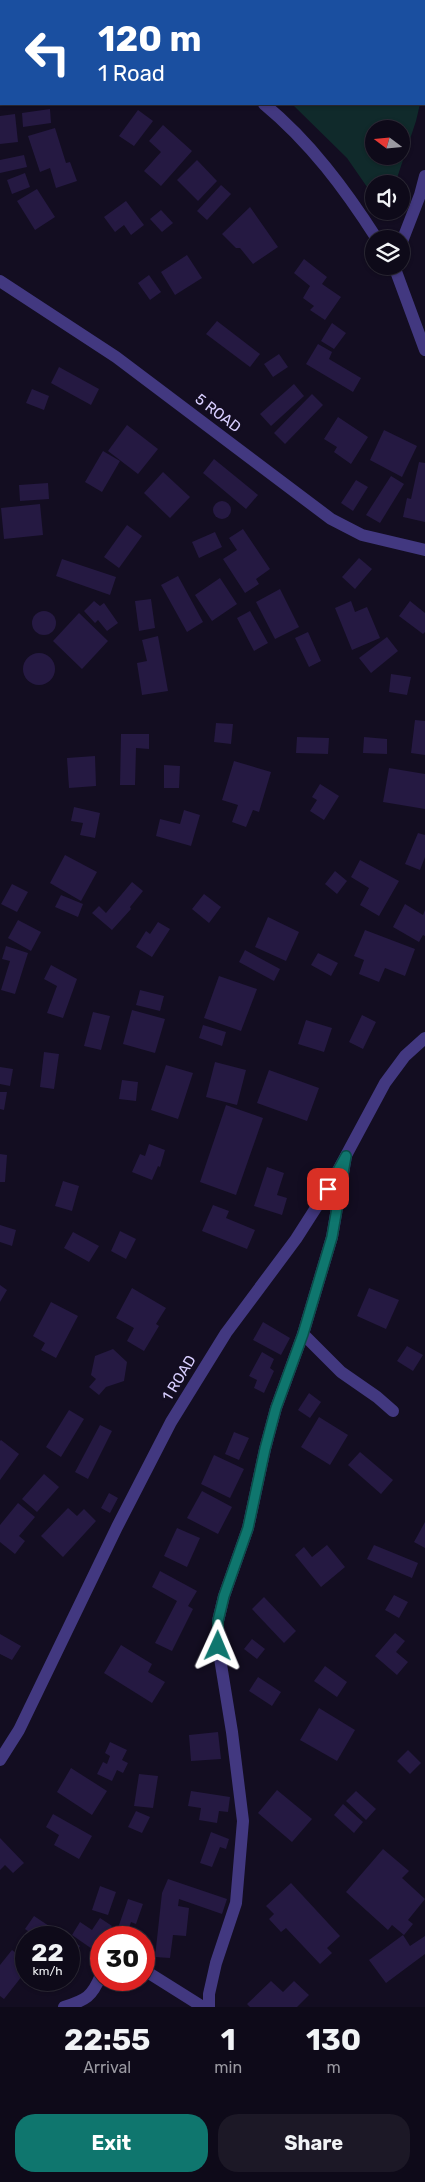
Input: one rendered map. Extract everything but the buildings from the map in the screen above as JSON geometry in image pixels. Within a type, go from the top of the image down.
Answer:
[{"type":"street","points":[[265,105],[288,123],[310,147],[350,196],[371,230]]},
{"type":"street","points":[[406,230],[425,176]]},
{"type":"street","points":[[397,275],[425,350]]},
{"type":"street","name":"5 ROAD","points":[[0,281],[116,357],[331,519],[362,535],[425,550]]},
{"type":"street","name":"1 ROAD","points":[[0,1760],[19,1730],[117,1527],[171,1422],[226,1333],[296,1239],[328,1189],[385,1083],[405,1056],[425,1038]]},
{"type":"street","points":[[209,2007],[209,1994],[216,1963],[236,1903],[243,1821],[232,1732],[218,1646],[218,1621],[224,1596],[248,1528],[276,1408],[303,1334],[332,1237],[346,1156]]},
{"type":"street","points":[[303,1334],[341,1372],[378,1397],[393,1411]]},
{"type":"street","points":[[155,1977],[203,2007]]},
{"type":"street","points":[[64,2007],[80,2002],[94,1991]]},
{"type":"green space","points":[[293,105],[420,105],[410,139],[410,120],[365,120],[365,165],[401,165],[398,175],[365,175],[365,184],[347,158]]},
{"type":"route","points":[[218,1646],[218,1621],[224,1596],[248,1528],[276,1408],[303,1334],[332,1237],[346,1156],[328,1189]]}]
